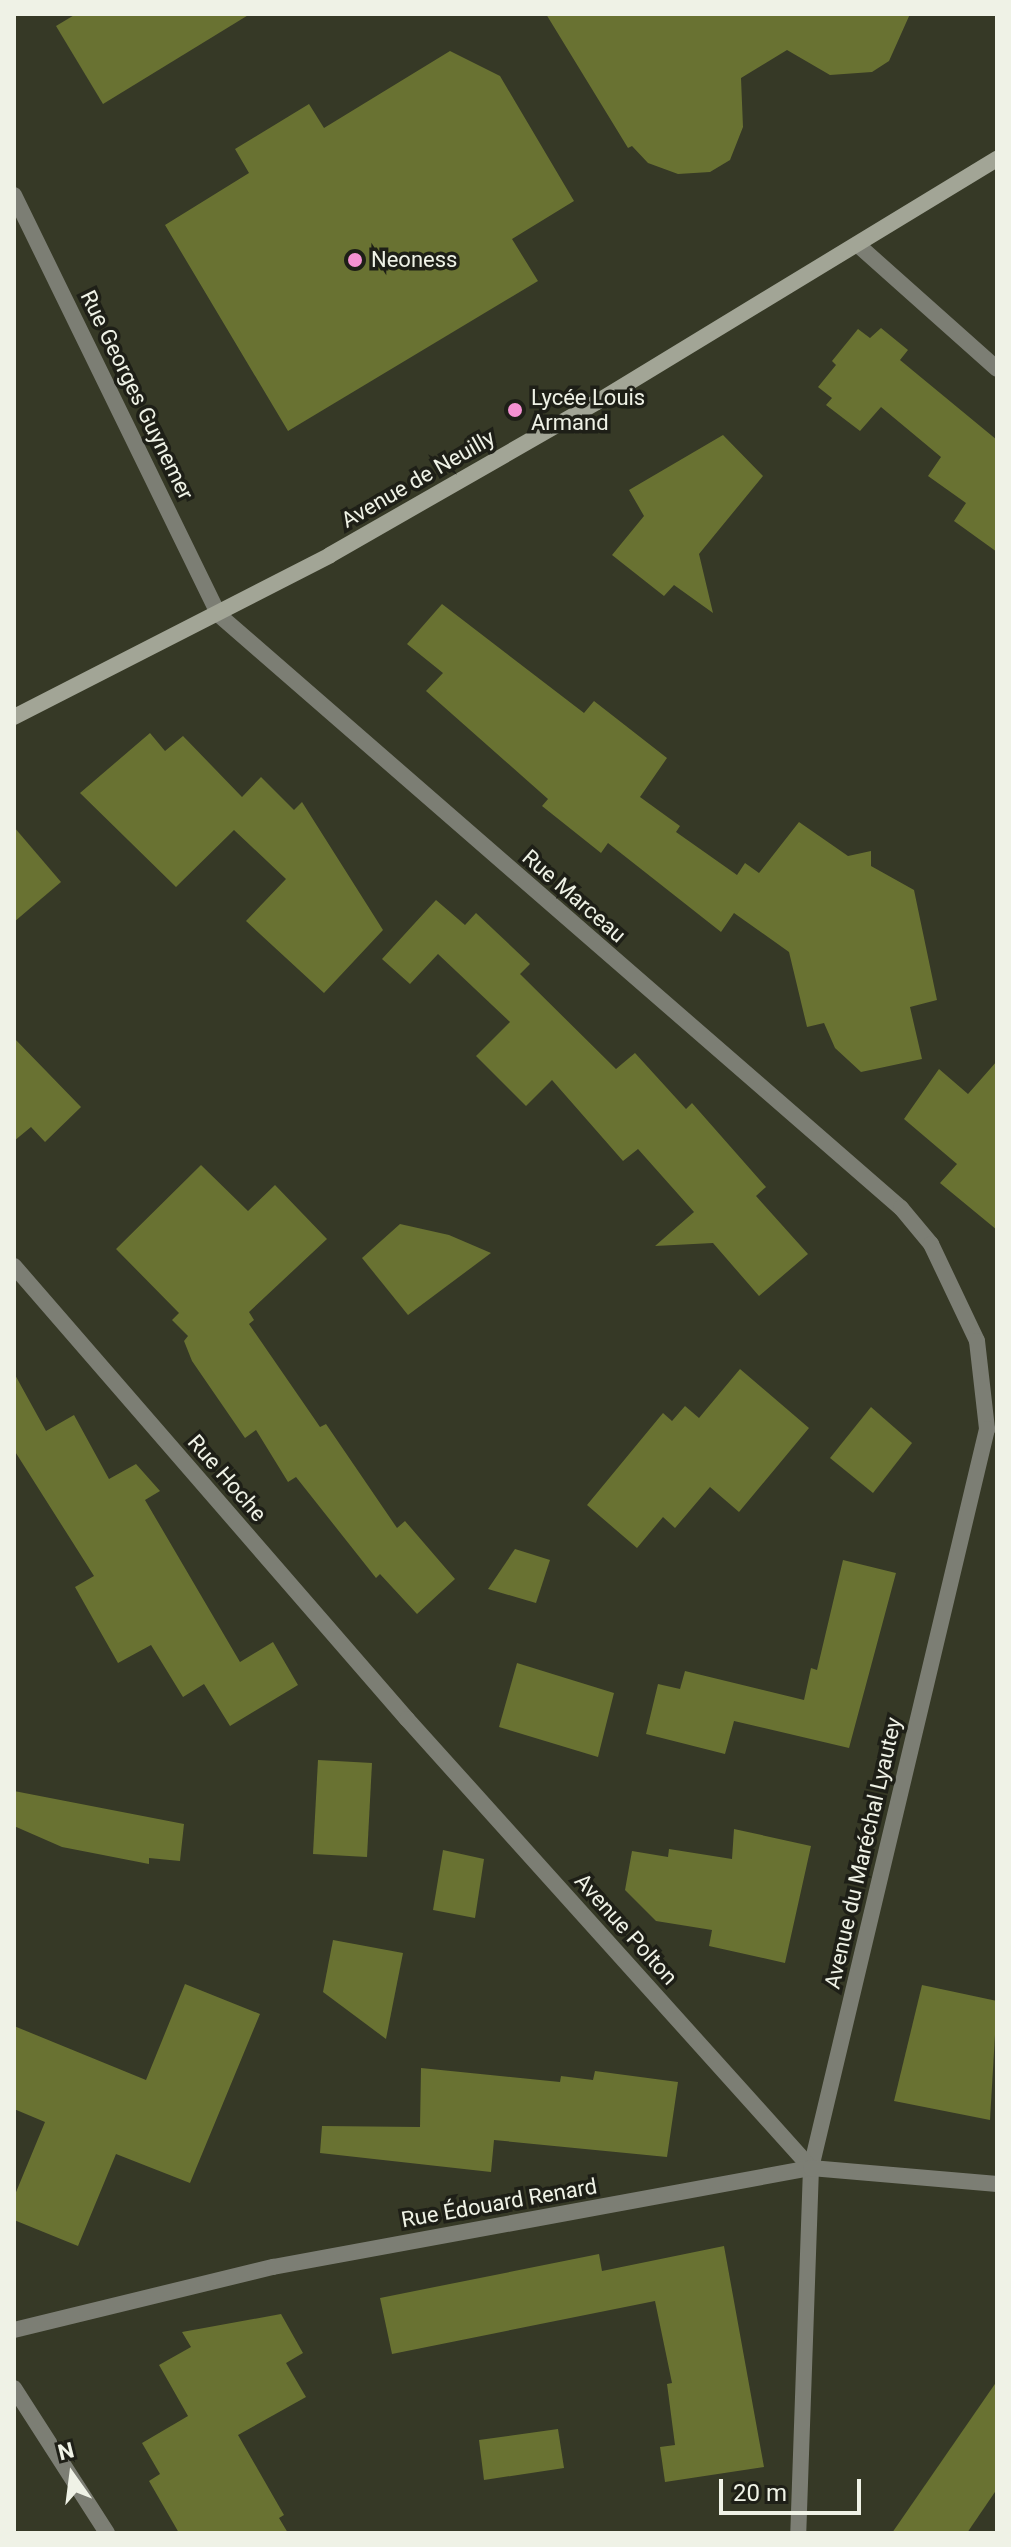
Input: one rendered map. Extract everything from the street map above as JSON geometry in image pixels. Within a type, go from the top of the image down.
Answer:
[{"type":"street","name":"Avenue de Neuilly","points":[[14,717],[219,615],[597,402],[997,159]]},
{"type":"street","name":"Rue Georges Guynemer","points":[[14,195],[219,615]]},
{"type":"street","points":[[858,245],[997,369]]},
{"type":"street","name":"Rue Marceau","points":[[219,615],[901,1208]]},
{"type":"street","name":"Avenue du Maréchal Lyautey","points":[[798,2533],[811,2168],[987,1429],[977,1341],[931,1244],[901,1208]]},
{"type":"street","name":"Rue Hoche","points":[[14,1266],[407,1719]]},
{"type":"street","name":"Avenue Polton","points":[[407,1719],[811,2168]]},
{"type":"street","name":"Rue Édouard Renard","points":[[14,2330],[273,2267],[811,2168],[997,2184]]},
{"type":"street","points":[[14,2388],[107,2533]]},
{"type":"building","points":[[76,14],[250,14],[103,104],[56,26]]},
{"type":"building","points":[[546,14],[910,14],[889,61],[872,72],[830,75],[787,50],[741,78],[743,127],[730,160],[710,172],[678,174],[648,163],[632,146],[628,148]]},
{"type":"building","name":"Neoness","points":[[450,51],[500,76],[574,201],[512,239],[538,281],[288,431],[165,225],[249,173],[235,149],[309,104],[324,128]]},
{"type":"building","points":[[881,328],[908,350],[900,360],[997,440],[997,552],[954,521],[966,503],[928,476],[941,457],[881,407],[860,431],[826,405],[832,398],[818,387],[836,365],[832,361],[858,329],[870,338]]},
{"type":"building","points":[[723,435],[763,476],[699,554],[713,613],[674,585],[664,596],[612,555],[644,516],[629,490]]},
{"type":"building","points":[[442,604],[584,713],[594,701],[667,758],[640,797],[680,826],[676,832],[737,875],[745,863],[759,873],[799,822],[848,856],[871,851],[871,866],[914,890],[937,1000],[910,1007],[922,1059],[861,1072],[835,1048],[824,1023],[807,1027],[789,952],[734,913],[721,932],[608,843],[601,853],[542,806],[548,799],[426,691],[443,673],[407,644]]},
{"type":"building","points":[[150,733],[165,751],[183,736],[242,797],[261,777],[294,810],[302,802],[383,930],[324,993],[246,921],[286,879],[234,830],[176,887],[80,793]]},
{"type":"building","points":[[14,827],[61,882],[14,922]]},
{"type":"building","points":[[436,900],[465,925],[476,913],[530,964],[520,974],[616,1069],[635,1053],[686,1109],[692,1103],[766,1187],[756,1196],[808,1254],[759,1296],[713,1243],[655,1246],[694,1212],[638,1149],[623,1161],[552,1080],[526,1106],[476,1056],[510,1022],[438,954],[410,984],[382,959]]},
{"type":"building","points":[[14,1038],[81,1107],[45,1142],[31,1127],[14,1141]]},
{"type":"building","points":[[997,1061],[997,1230],[940,1183],[957,1164],[904,1119],[939,1069],[968,1094]]},
{"type":"building","points":[[201,1165],[248,1211],[275,1185],[327,1239],[249,1312],[254,1320],[249,1324],[320,1427],[326,1424],[397,1528],[405,1521],[455,1579],[417,1614],[380,1574],[376,1578],[296,1477],[288,1482],[256,1430],[245,1438],[192,1361],[184,1341],[188,1336],[172,1320],[179,1313],[116,1249]]},
{"type":"building","points":[[400,1224],[449,1235],[491,1253],[408,1315],[362,1258]]},
{"type":"building","points":[[740,1369],[809,1428],[739,1512],[710,1487],[675,1528],[663,1517],[637,1548],[587,1505],[663,1413],[672,1421],[685,1406],[699,1418]]},
{"type":"building","points":[[14,1373],[46,1431],[74,1415],[109,1479],[136,1464],[160,1491],[145,1500],[240,1662],[273,1642],[298,1685],[230,1726],[204,1684],[183,1697],[151,1645],[118,1663],[75,1587],[94,1576],[14,1450]]},
{"type":"building","points":[[871,1407],[912,1443],[873,1493],[830,1458]]},
{"type":"building","points":[[515,1549],[550,1560],[536,1603],[488,1589]]},
{"type":"building","points":[[843,1560],[896,1573],[849,1748],[734,1721],[725,1754],[646,1734],[658,1684],[680,1689],[685,1671],[804,1700],[811,1668],[817,1670]]},
{"type":"building","points":[[517,1663],[614,1693],[598,1757],[499,1727]]},
{"type":"building","points":[[318,1760],[372,1763],[367,1857],[313,1854]]},
{"type":"building","points":[[14,1791],[184,1824],[180,1861],[149,1858],[149,1864],[62,1847],[14,1826]]},
{"type":"building","points":[[734,1829],[811,1846],[785,1963],[709,1946],[712,1930],[656,1921],[625,1890],[632,1851],[668,1857],[669,1849],[732,1859]]},
{"type":"building","points":[[443,1850],[484,1859],[475,1918],[433,1910]]},
{"type":"building","points":[[333,1940],[403,1953],[386,2039],[323,1992]]},
{"type":"building","points":[[185,1984],[260,2014],[190,2183],[116,2154],[78,2246],[14,2220],[14,2197],[45,2122],[14,2109],[14,2026],[146,2080]]},
{"type":"building","points":[[922,1985],[997,2001],[990,2120],[894,2101]]},
{"type":"building","points":[[421,2068],[560,2082],[561,2076],[593,2080],[595,2071],[678,2082],[667,2157],[494,2140],[491,2172],[320,2153],[322,2126],[420,2127]]},
{"type":"building","points":[[724,2246],[764,2467],[665,2482],[660,2447],[675,2445],[667,2384],[672,2383],[655,2301],[392,2354],[380,2298],[599,2254],[602,2271]]},
{"type":"building","points":[[281,2314],[303,2353],[286,2363],[306,2397],[238,2435],[284,2515],[279,2518],[288,2533],[179,2533],[149,2481],[160,2474],[142,2443],[188,2416],[159,2365],[191,2347],[182,2332]]},
{"type":"building","points":[[997,2381],[997,2489],[967,2533],[892,2533]]},
{"type":"building","points":[[558,2429],[564,2468],[484,2480],[479,2440]]},
{"type":"place","name":"Neoness","points":[[355,260]]},
{"type":"place","name":"Lycée Louis Armand","points":[[515,410]]}]
